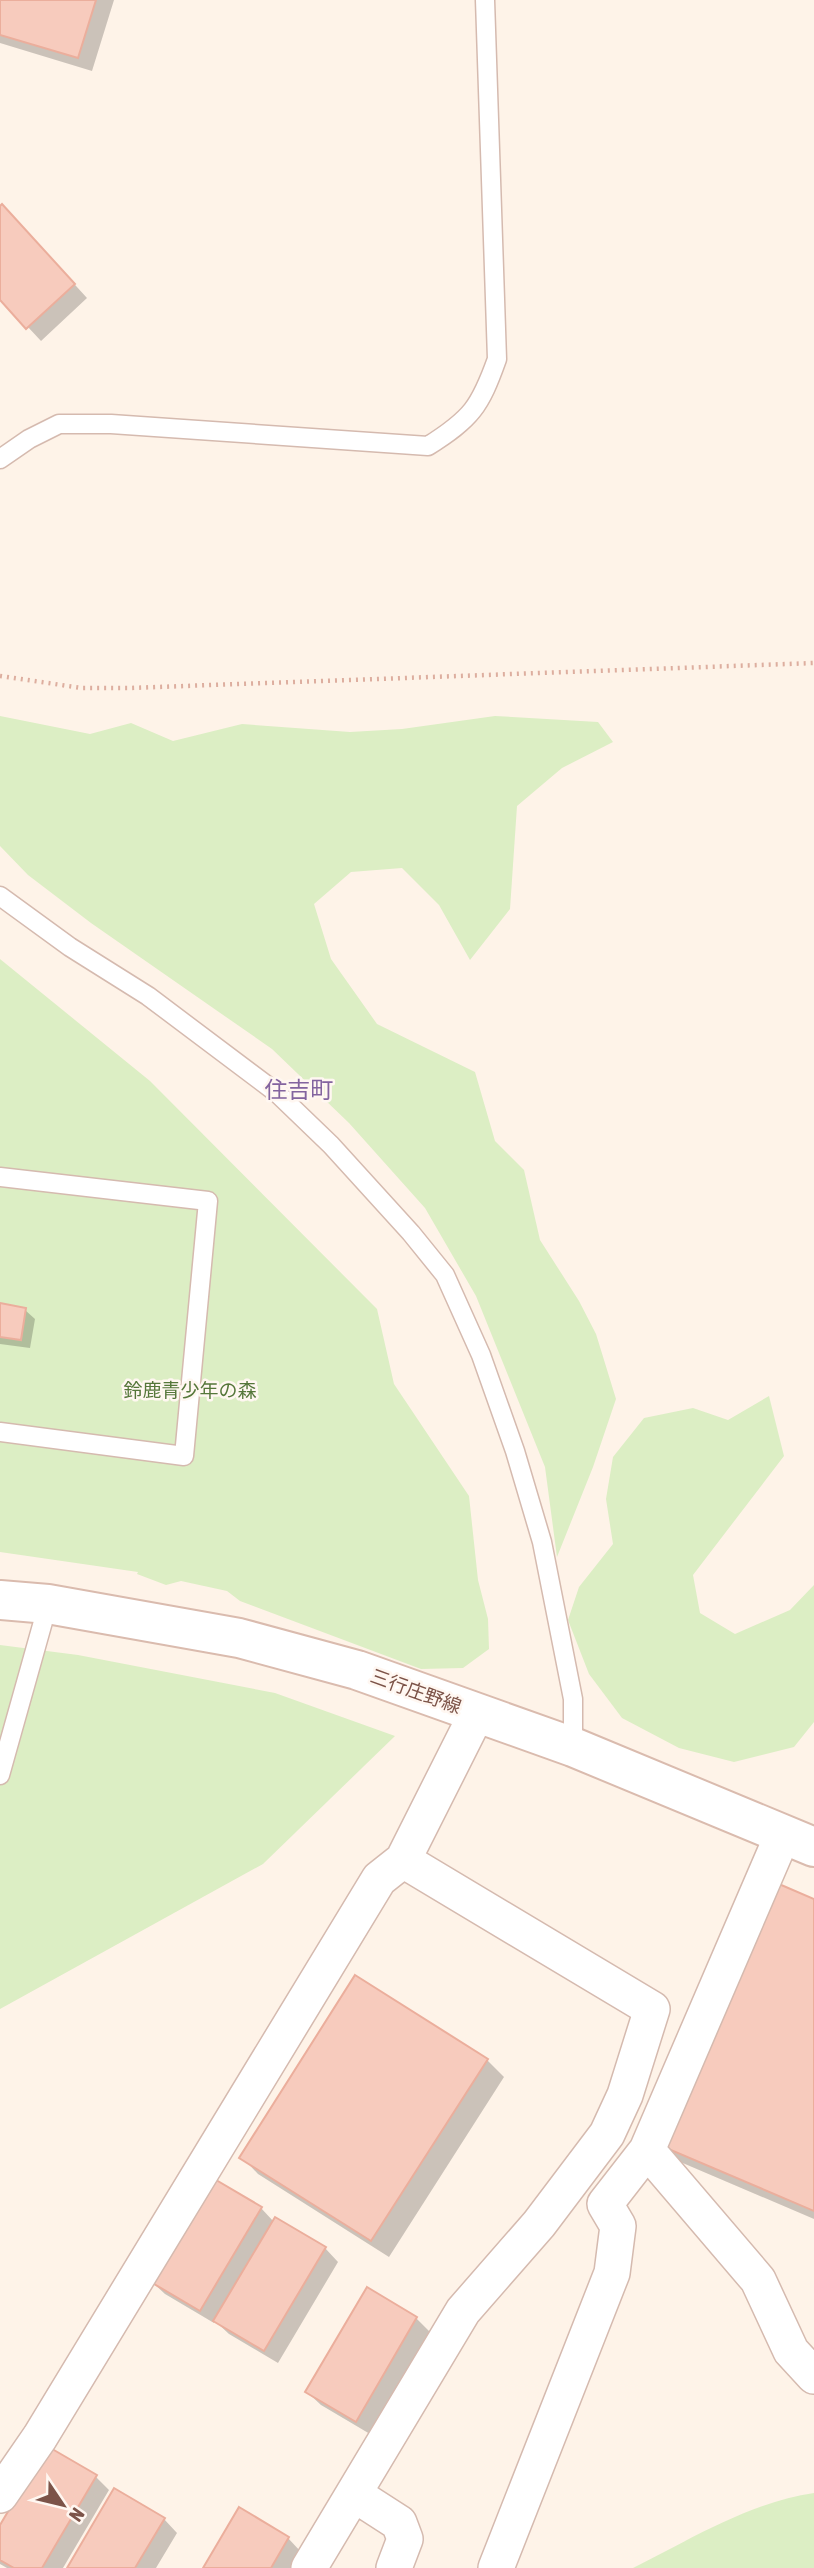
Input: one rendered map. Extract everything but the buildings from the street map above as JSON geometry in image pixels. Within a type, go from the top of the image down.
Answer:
[{"type":"main road","name":"三行庄野線","points":[[0,1600],[48,1604],[239,1638],[357,1670],[573,1747],[798,1841]]},
{"type":"street","points":[[0,2495],[40,2437],[379,1879],[402,1860],[477,1713]]},
{"type":"street","points":[[606,2204],[647,2150],[798,1841]]},
{"type":"street","points":[[309,2568],[463,2311],[539,2224],[607,2134],[625,2095],[652,2009],[402,1860]]},
{"type":"street","points":[[647,2150],[758,2280],[791,2351],[814,2376]]},
{"type":"street","points":[[496,2568],[612,2273],[618,2226],[606,2204],[569,2184]]},
{"type":"street","points":[[354,2494],[399,2523],[405,2539],[394,2568]]},
{"type":"lane","points":[[0,459],[29,439],[59,424],[111,424],[428,446],[460,426],[485,394],[497,359],[485,0]]},
{"type":"lane","points":[[0,896],[70,947],[148,996],[277,1093],[331,1145],[411,1233],[445,1275],[481,1355],[515,1451],[542,1542],[573,1699],[573,1747]]},
{"type":"lane","points":[[0,1177],[208,1201],[184,1456],[0,1432]]},
{"type":"lane","points":[[0,1775],[48,1604]]},
{"type":"path","points":[[0,676],[82,688],[130,688],[814,663]]},
{"type":"green space","points":[[0,716],[90,734],[131,723],[173,741],[242,724],[350,732],[402,729],[495,716],[598,722],[613,742],[562,768],[517,806],[510,909],[470,960],[439,905],[402,868],[351,872],[314,904],[331,959],[377,1024],[475,1072],[495,1141],[524,1170],[540,1240],[579,1301],[596,1334],[616,1399],[593,1467],[557,1557],[545,1467],[476,1296],[425,1208],[349,1123],[272,1049],[91,923],[28,875],[0,846]]},
{"type":"green space","name":"鈴鹿青少年の森","points":[[0,959],[150,1081],[377,1309],[394,1384],[469,1496],[478,1580],[488,1619],[489,1649],[463,1668],[421,1669],[240,1601],[227,1591],[181,1581],[166,1585],[137,1574],[138,1572],[0,1552]]},
{"type":"green space","points":[[769,1396],[784,1456],[693,1575],[700,1613],[735,1634],[790,1610],[814,1585],[814,1722],[794,1747],[734,1762],[679,1748],[622,1718],[589,1674],[568,1620],[579,1587],[613,1544],[606,1499],[613,1457],[644,1418],[693,1408],[728,1420]]},
{"type":"green space","points":[[0,1645],[78,1655],[275,1693],[395,1736],[263,1864],[0,2009]]},
{"type":"green space","points":[[814,2493],[814,2568],[633,2568],[744,2513]]},
{"type":"district","name":"住吉町","points":[[299,1090]]}]
